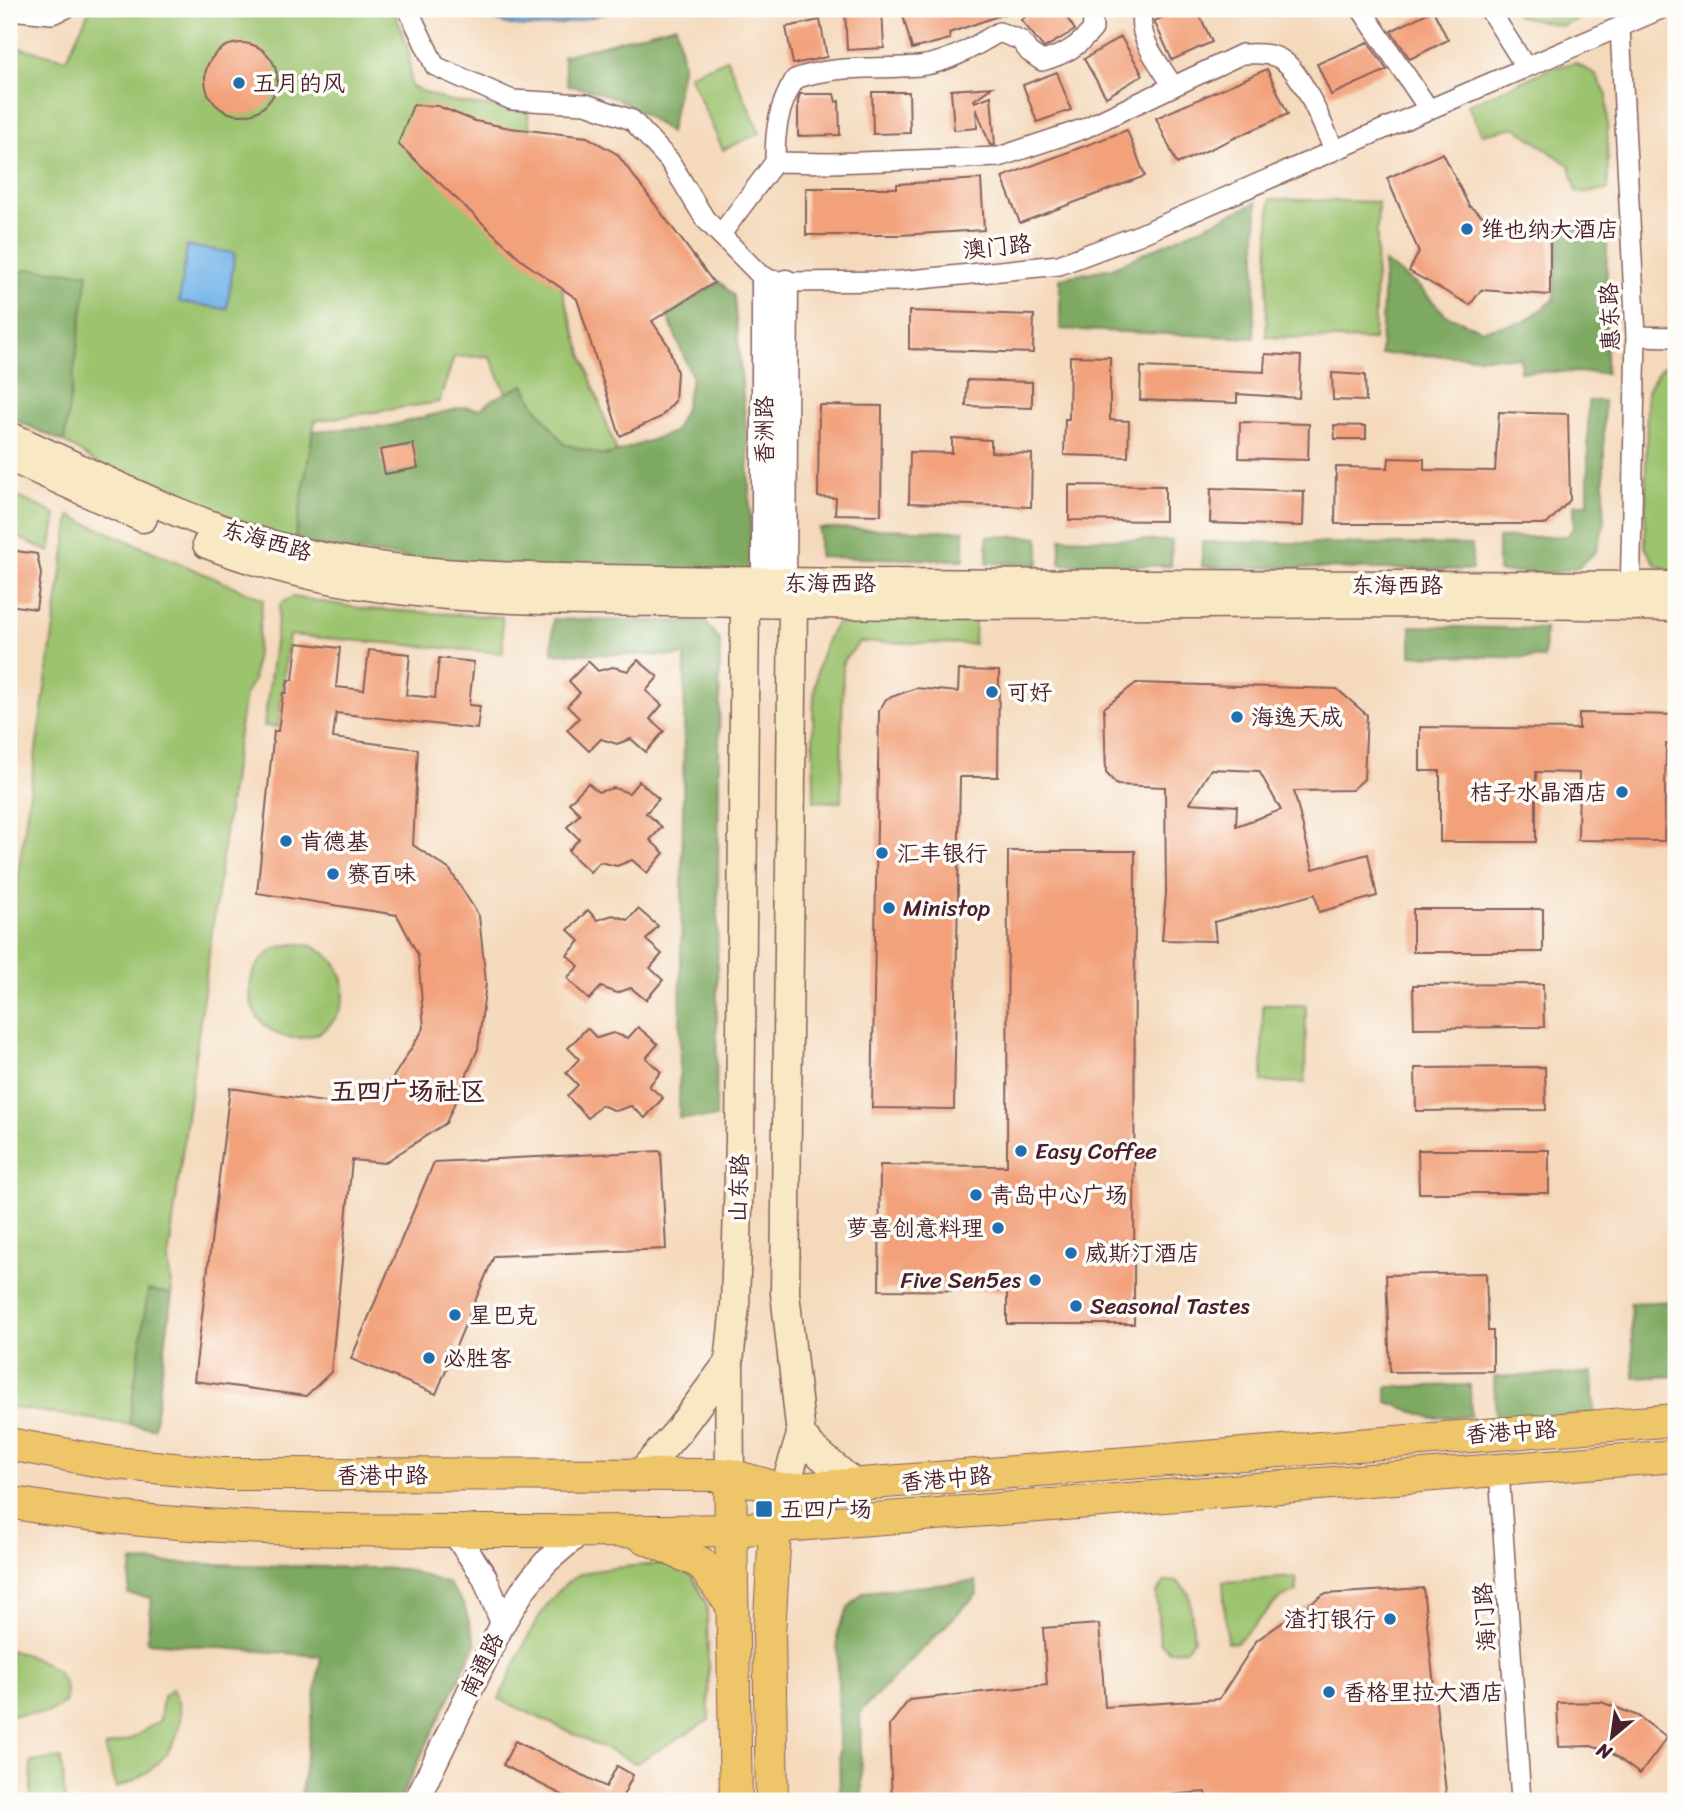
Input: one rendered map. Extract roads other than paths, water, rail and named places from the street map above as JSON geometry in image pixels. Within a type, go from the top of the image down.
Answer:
[{"type":"main road","name":"东海西路","points":[[9,436],[168,509],[225,530],[284,548],[364,565],[522,578],[780,590],[1630,596],[1676,586]]},
{"type":"main road","name":"东海西路","points":[[9,457],[217,548],[280,568],[361,584],[445,595],[521,599],[745,603],[780,590]]},
{"type":"main road","points":[[745,603],[780,590]]},
{"type":"main road","name":"山东路","points":[[772,1801],[769,1634],[775,1529],[801,1435],[785,1293],[780,590]]},
{"type":"main road","name":"东海西路","points":[[1630,596],[1676,607]]},
{"type":"main road","name":"山东路","points":[[736,1801],[729,1362],[735,1306],[740,1140],[745,603]]},
{"type":"main road","points":[[640,1474],[678,1431],[729,1362]]},
{"type":"main road","name":"香港中路","points":[[9,1444],[106,1462],[221,1474],[730,1475],[784,1490],[1676,1420]]},
{"type":"main road","points":[[801,1435],[812,1448],[857,1486]]},
{"type":"main road","name":"香港中路","points":[[9,1502],[99,1518],[218,1528],[581,1532],[775,1529],[1676,1456]]},
{"type":"main road","points":[[634,1532],[701,1563],[731,1604]]},
{"type":"street","points":[[9,10],[52,14],[65,9]]},
{"type":"street","points":[[408,9],[435,66],[512,100],[586,104],[632,120],[669,160],[705,219],[775,280]]},
{"type":"street","points":[[721,234],[775,162],[775,124],[782,100],[795,79],[844,66],[922,66],[964,53],[999,32],[1020,40],[1029,52],[1042,61],[1062,55],[1081,43],[1093,29],[1092,9]]},
{"type":"street","points":[[1143,9],[1140,19],[1143,36],[1173,86]]},
{"type":"street","points":[[1361,9],[1428,108]]},
{"type":"street","points":[[1489,9],[1525,66]]},
{"type":"street","name":"澳门路","points":[[775,280],[901,281],[1059,265],[1139,234],[1661,9]]},
{"type":"street","name":"惠东路","points":[[1620,27],[1636,336],[1630,596]]},
{"type":"street","points":[[775,162],[831,163],[999,157],[1083,129],[1242,54],[1267,54],[1284,61],[1299,80],[1334,149]]},
{"type":"street","name":"香洲路","points":[[775,280],[780,590]]},
{"type":"street","points":[[1636,336],[1676,337]]},
{"type":"street","name":"海门路","points":[[1499,1471],[1521,1801]]},
{"type":"street","name":"南通路","points":[[416,1801],[503,1623],[484,1576],[453,1531]]},
{"type":"street","points":[[503,1623],[525,1587],[546,1562],[581,1532]]},
{"type":"water","points":[[472,9],[622,9],[565,23],[528,27],[491,19]]},
{"type":"water","points":[[187,246],[235,253],[227,309],[179,302]]},
{"type":"place","name":"五月的风","points":[[239,83]]},
{"type":"place","name":"维也纳大酒店","points":[[1467,229]]},
{"type":"place","name":"可好","points":[[992,692]]},
{"type":"place","name":"海逸天成","points":[[1237,717]]},
{"type":"place","name":"桔子水晶酒店","points":[[1622,792]]},
{"type":"place","name":"肯德基","points":[[286,841]]},
{"type":"place","name":"汇丰银行","points":[[882,853]]},
{"type":"place","name":"赛百味","points":[[333,874]]},
{"type":"place","name":"Ministop","points":[[889,908]]},
{"type":"place","name":"Easy Coffee","points":[[1021,1151]]},
{"type":"place","name":"青岛中心广场","points":[[976,1195]]},
{"type":"place","name":"萝喜创意料理","points":[[998,1228]]},
{"type":"place","name":"威斯汀酒店","points":[[1071,1253]]},
{"type":"place","name":"Five Sen5es","points":[[1035,1280]]},
{"type":"place","name":"Seasonal Tastes","points":[[1076,1306]]},
{"type":"place","name":"星巴克","points":[[455,1315]]},
{"type":"place","name":"必胜客","points":[[429,1358]]},
{"type":"place","name":"五四广场","points":[[764,1509]]},
{"type":"place","name":"渣打银行","points":[[1390,1619]]},
{"type":"place","name":"香格里拉大酒店","points":[[1329,1692]]},
{"type":"district","name":"五四广场社区","points":[[408,1091]]}]
